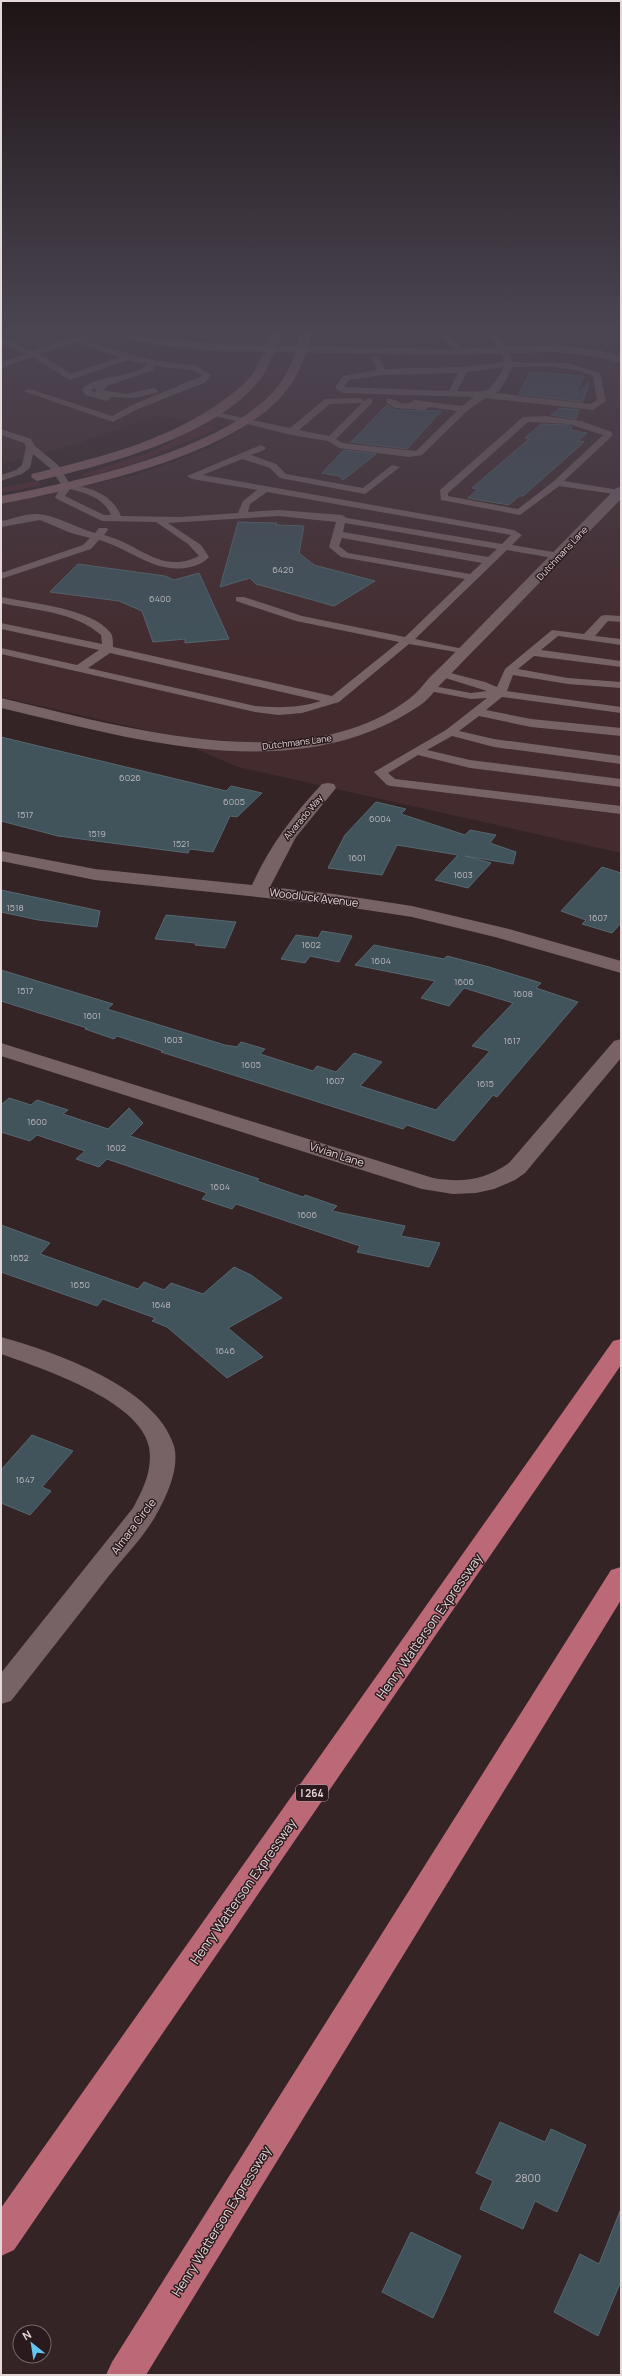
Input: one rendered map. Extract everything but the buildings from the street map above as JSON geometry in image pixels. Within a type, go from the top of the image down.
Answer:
[{"type":"highway","name":"Henry Watterson Expressway","points":[[1,2238],[621,1347]]},
{"type":"highway","name":"Henry Watterson Expressway","points":[[125,2375],[621,1577]]},
{"type":"main road","points":[[1,485],[60,472],[123,454],[165,437]]},
{"type":"main road","points":[[1,500],[67,486],[146,464],[211,437]]},
{"type":"street","name":"Dutchmans Lane","points":[[1,703],[167,740],[210,746],[263,747],[311,743],[374,726],[404,711],[443,674],[620,492]]},
{"type":"street","name":"Alvarado Way","points":[[259,891],[284,838],[305,811],[328,788]]},
{"type":"street","name":"Woodluck Avenue","points":[[1,856],[102,875],[259,891],[374,905],[441,917],[621,967]]},
{"type":"street","name":"Vivian Lane","points":[[1,1049],[430,1184],[463,1188],[484,1186],[505,1178],[518,1168],[621,1045]]},
{"type":"street","name":"Almara Circle","points":[[1,1345],[80,1375],[125,1399],[146,1418],[157,1434],[163,1452],[162,1476],[156,1495],[148,1507],[1,1693]]},
{"type":"lane","points":[[16,437],[28,441],[31,447],[60,472],[67,486]]},
{"type":"lane","points":[[319,437],[331,439],[339,445],[409,454],[419,453],[436,437]]},
{"type":"lane","points":[[424,449],[419,444],[426,437]]},
{"type":"lane","points":[[506,437],[443,492],[444,498],[520,512],[557,483],[607,437]]},
{"type":"lane","points":[[1,478],[19,472],[27,466],[27,458],[31,447]]},
{"type":"lane","points":[[1,651],[255,709],[279,712],[302,710],[335,700],[406,641],[474,578],[517,535],[514,533],[192,476],[261,448]]},
{"type":"lane","points":[[243,456],[273,466],[283,476],[365,490],[395,467]]},
{"type":"lane","points":[[557,483],[620,492]]},
{"type":"lane","points":[[67,486],[60,496],[102,518],[180,520],[279,513],[342,518],[558,556]]},
{"type":"lane","points":[[67,486],[91,490],[114,507],[117,519]]},
{"type":"lane","points":[[242,515],[246,503],[264,489]]},
{"type":"lane","points":[[1,524],[40,517],[75,531],[98,535],[121,544],[152,562],[163,565],[180,566],[195,563],[204,557],[199,547],[164,526],[158,519]]},
{"type":"lane","points":[[342,518],[334,547],[345,555],[474,578]]},
{"type":"lane","points":[[1,576],[87,547],[98,535],[117,519]]},
{"type":"lane","points":[[337,534],[491,561]]},
{"type":"lane","points":[[240,599],[300,619],[464,652]]},
{"type":"lane","points":[[1,600],[86,619],[106,634],[108,649]]},
{"type":"lane","points":[[587,638],[605,618],[621,619]]},
{"type":"lane","points":[[1,626],[335,700]]},
{"type":"lane","points":[[621,642],[587,638],[556,632],[508,671],[500,693],[477,712],[450,732],[415,751],[404,760],[380,772],[391,782],[621,810]]},
{"type":"lane","points":[[79,670],[108,649]]},
{"type":"lane","points":[[532,652],[621,664]]},
{"type":"lane","points":[[508,671],[568,681],[621,685]]},
{"type":"lane","points":[[443,674],[481,684],[500,693]]},
{"type":"lane","points":[[428,688],[470,696],[500,693],[621,710]]},
{"type":"lane","points":[[477,712],[531,723],[621,732]]},
{"type":"lane","points":[[450,732],[494,743],[621,760]]},
{"type":"lane","points":[[415,751],[470,764],[621,784]]},
{"type":"shaded area","points":[[1,437],[95,437],[69,446],[1,464]]},
{"type":"shaded area","points":[[181,437],[197,437],[138,462],[91,476],[81,475],[156,450]]},
{"type":"shaded area","points":[[228,437],[621,437],[621,853],[238,767],[159,733],[1,697],[1,504],[139,474],[212,447]]},
{"type":"shaded area","points":[[35,481],[42,485],[1,493],[1,488]]}]
